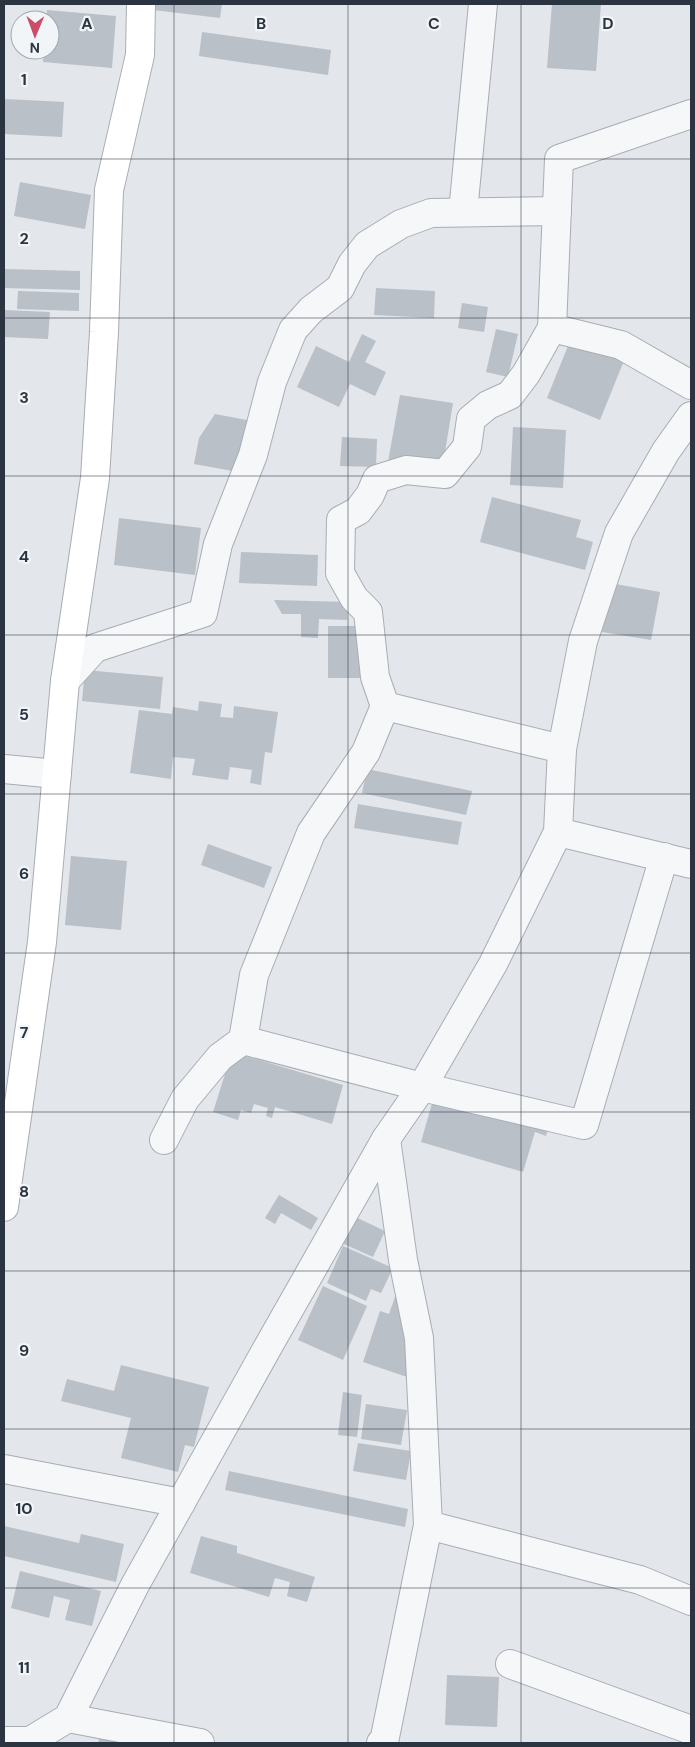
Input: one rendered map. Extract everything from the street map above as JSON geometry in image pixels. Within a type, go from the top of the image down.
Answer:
[{"type":"main road","points":[[4,1207],[42,942],[65,681],[95,478],[104,332],[109,190],[140,55],[141,4]]},
{"type":"street","points":[[463,212],[483,4]]},
{"type":"street","points":[[164,1140],[185,1099],[220,1057],[243,1040],[254,975],[311,833],[366,752],[385,706],[375,677],[368,612],[354,598],[340,573],[340,520],[358,511],[370,495],[377,479],[406,470],[445,474],[467,447],[470,419],[488,404],[510,395],[526,374],[552,328],[559,159],[691,114]]},
{"type":"street","points":[[65,681],[95,648],[202,613],[218,544],[253,455],[272,382],[293,330],[312,310],[340,288],[352,264],[367,245],[401,224],[431,213],[557,211]]},
{"type":"street","points":[[552,328],[620,345],[691,385]]},
{"type":"street","points":[[4,1741],[30,1740],[68,1718],[135,1585],[181,1503],[386,1139],[422,1087],[492,964],[558,832],[562,748],[583,641],[619,533],[666,451],[691,416]]},
{"type":"street","points":[[385,706],[562,748]]},
{"type":"street","points":[[4,769],[57,774]]},
{"type":"street","points":[[558,832],[691,864]]},
{"type":"street","points":[[243,1040],[422,1087],[584,1125],[664,857]]},
{"type":"street","points":[[383,1743],[428,1525],[419,1338],[403,1260],[386,1139]]},
{"type":"street","points":[[4,1469],[181,1503]]},
{"type":"street","points":[[428,1525],[640,1580],[691,1601]]},
{"type":"street","points":[[510,1664],[691,1730]]},
{"type":"street","points":[[68,1718],[200,1743]]},
{"type":"building","points":[[146,4],[222,4],[220,18],[145,9]]},
{"type":"building","points":[[552,4],[601,4],[596,71],[547,68]]},
{"type":"building","points":[[60,11],[116,16],[112,68],[43,62],[43,60],[60,60]]},
{"type":"building","points":[[202,32],[331,50],[328,75],[199,56]]},
{"type":"building","points":[[4,99],[64,102],[62,137],[4,134]]},
{"type":"building","points":[[20,182],[91,195],[85,229],[14,216]]},
{"type":"building","points":[[4,269],[80,271],[80,290],[4,288]]},
{"type":"building","points":[[376,288],[435,291],[434,318],[374,315]]},
{"type":"building","points":[[18,291],[79,293],[79,311],[17,309]]},
{"type":"building","points":[[462,303],[488,307],[484,332],[458,328]]},
{"type":"building","points":[[4,310],[50,312],[48,339],[4,337]]},
{"type":"building","points":[[496,329],[518,334],[508,377],[486,372]]},
{"type":"building","points":[[362,334],[376,341],[365,362],[386,372],[375,396],[350,384],[339,407],[297,387],[316,346],[349,362]]},
{"type":"building","points":[[572,336],[625,358],[600,420],[547,398]]},
{"type":"building","points":[[400,395],[453,403],[442,470],[388,462]]},
{"type":"building","points":[[215,414],[247,420],[238,472],[194,464],[199,438]]},
{"type":"building","points":[[513,427],[566,430],[563,488],[510,485]]},
{"type":"building","points":[[342,437],[377,439],[376,467],[340,466]]},
{"type":"building","points":[[492,497],[581,520],[576,537],[593,542],[585,570],[480,542]]},
{"type":"building","points":[[119,518],[201,528],[195,575],[114,565]]},
{"type":"building","points":[[241,552],[318,555],[317,586],[239,583]]},
{"type":"building","points":[[610,583],[660,592],[651,640],[602,632]]},
{"type":"building","points":[[274,600],[347,602],[347,620],[319,619],[318,638],[301,637],[301,614],[282,614]]},
{"type":"building","points":[[328,626],[363,626],[363,678],[328,678]]},
{"type":"building","points":[[85,670],[163,677],[160,709],[82,701]]},
{"type":"building","points":[[199,701],[222,704],[220,717],[233,718],[234,706],[278,712],[272,753],[265,752],[261,785],[250,783],[252,770],[230,767],[228,780],[192,775],[195,759],[173,757],[171,779],[130,773],[139,710],[172,714],[173,707],[198,711]]},
{"type":"building","points":[[367,769],[472,791],[466,815],[362,793]]},
{"type":"building","points":[[358,804],[462,822],[458,845],[354,828]]},
{"type":"building","points":[[208,844],[272,867],[264,888],[201,865]]},
{"type":"building","points":[[71,856],[127,861],[121,930],[65,925]]},
{"type":"building","points":[[232,1052],[343,1085],[332,1124],[275,1107],[272,1118],[266,1116],[268,1108],[254,1104],[251,1113],[241,1110],[238,1120],[213,1112]]},
{"type":"building","points":[[435,1093],[549,1126],[546,1136],[535,1132],[523,1172],[421,1142]]},
{"type":"building","points":[[279,1195],[318,1218],[311,1230],[281,1213],[275,1224],[265,1218]]},
{"type":"building","points":[[349,1214],[385,1231],[373,1257],[337,1241]]},
{"type":"building","points":[[343,1246],[393,1268],[381,1293],[371,1289],[366,1301],[327,1283]]},
{"type":"building","points":[[323,1286],[367,1306],[343,1360],[298,1340]]},
{"type":"building","points":[[397,1291],[410,1378],[363,1362],[380,1311],[389,1314]]},
{"type":"building","points":[[121,1365],[209,1387],[194,1447],[185,1445],[178,1472],[121,1458],[131,1418],[61,1401],[67,1379],[114,1391]]},
{"type":"building","points":[[343,1392],[362,1395],[357,1437],[338,1435]]},
{"type":"building","points":[[366,1404],[407,1410],[401,1445],[361,1439]]},
{"type":"building","points":[[358,1443],[411,1451],[406,1480],[353,1471]]},
{"type":"building","points":[[229,1471],[408,1509],[405,1527],[225,1490]]},
{"type":"building","points":[[4,1526],[79,1543],[81,1534],[124,1544],[116,1582],[4,1556]]},
{"type":"building","points":[[201,1536],[237,1546],[237,1553],[315,1577],[307,1602],[287,1596],[290,1582],[275,1578],[269,1597],[190,1573]]},
{"type":"building","points":[[20,1571],[101,1591],[92,1626],[65,1620],[70,1600],[54,1596],[49,1618],[11,1608]]},
{"type":"building","points":[[447,1675],[499,1677],[497,1727],[445,1725]]},
{"type":"building","points":[[100,1735],[133,1743],[98,1743]]}]
